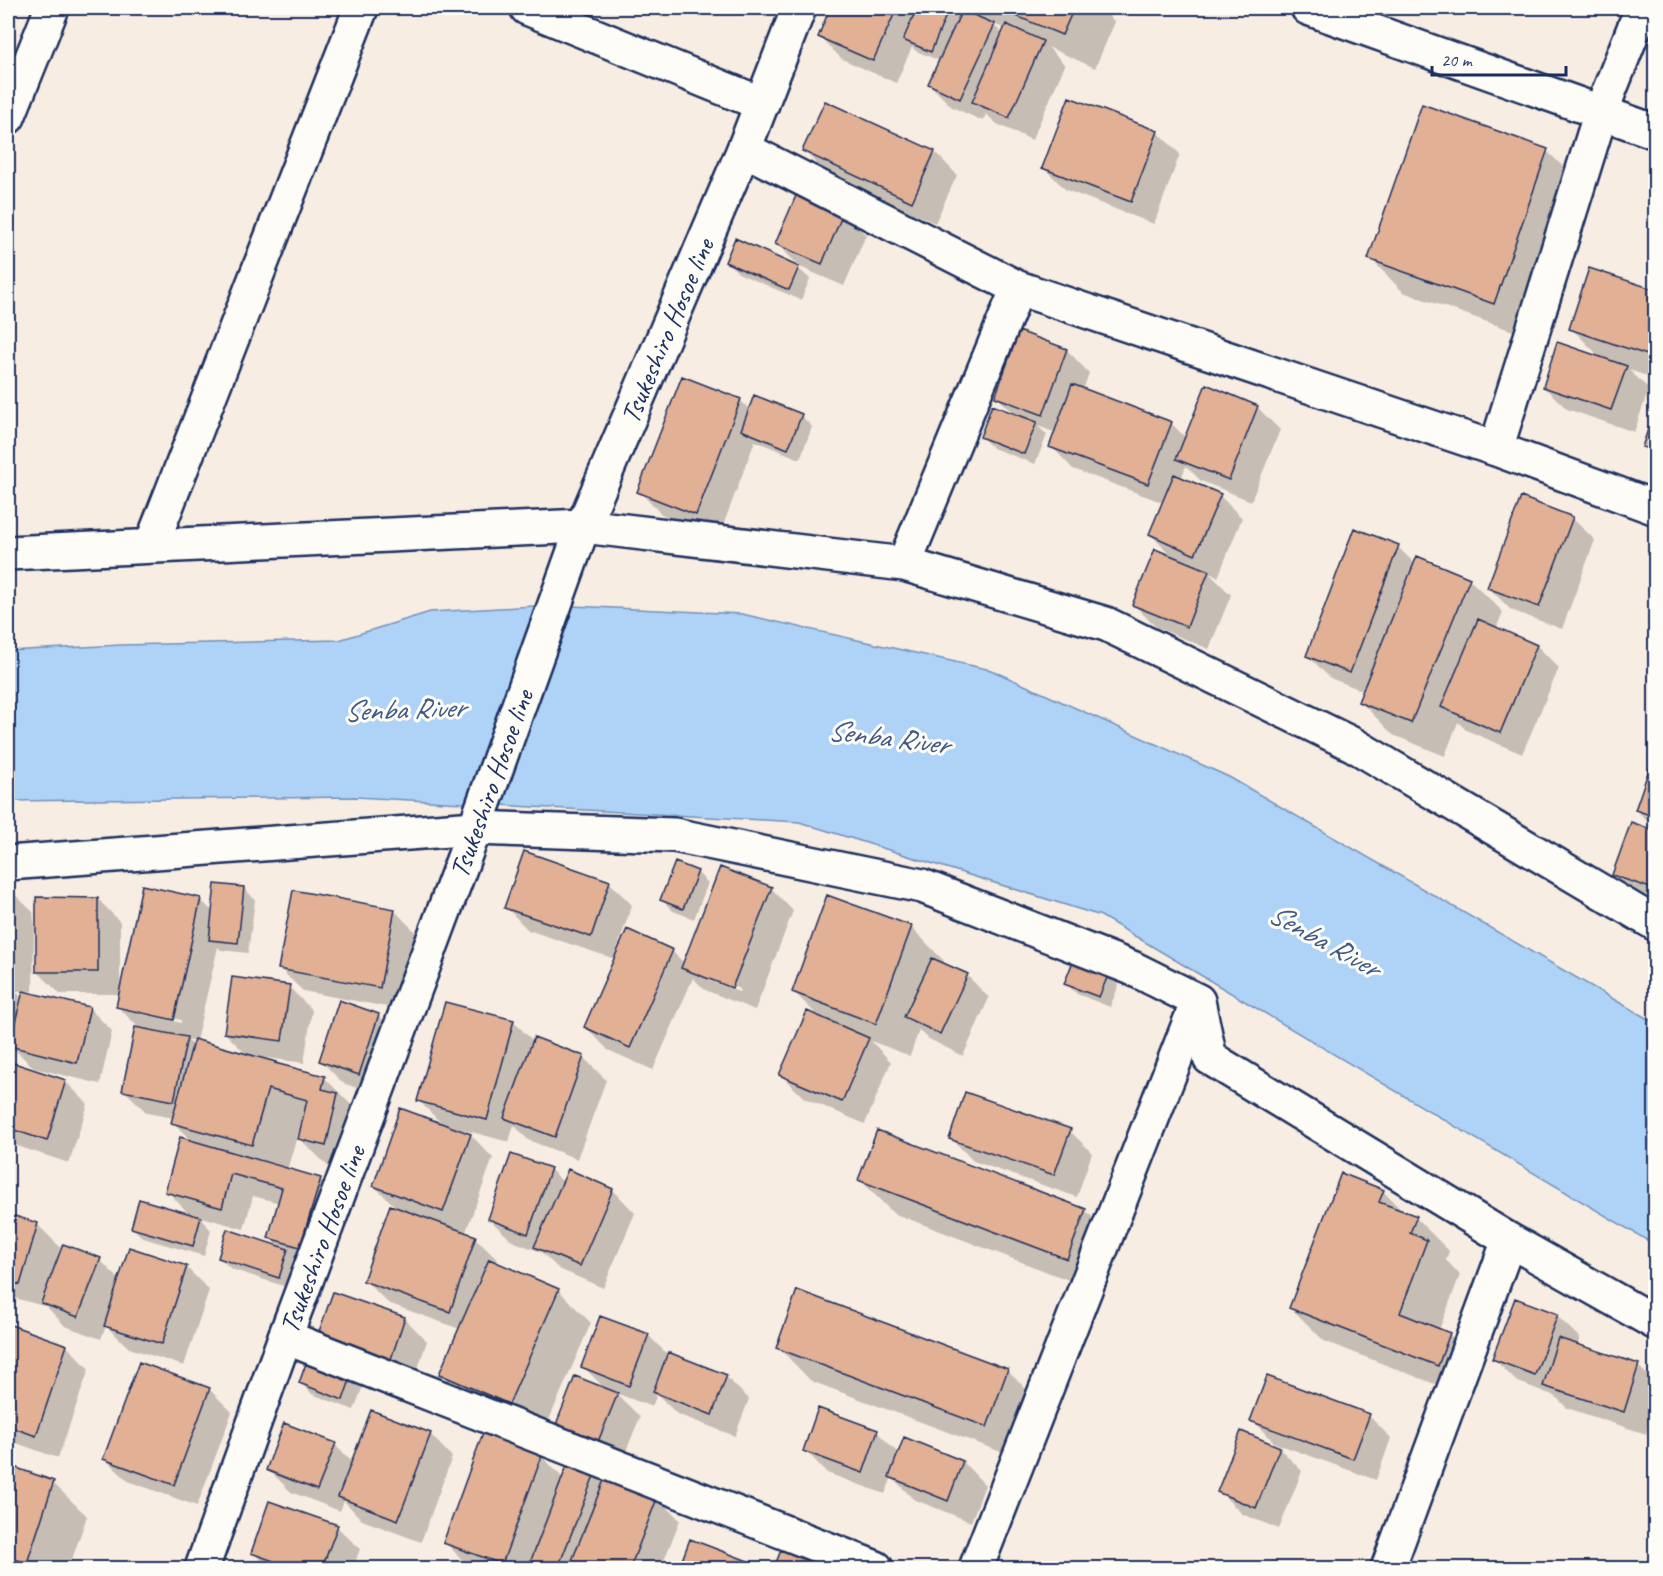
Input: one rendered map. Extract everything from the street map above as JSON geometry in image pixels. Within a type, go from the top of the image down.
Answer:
[{"type":"street","points":[[8,117],[52,8]]},
{"type":"street","points":[[151,546],[361,8]]},
{"type":"street","points":[[527,8],[762,104]]},
{"type":"street","name":"Tsukeshiro Hosoe line","points":[[202,1569],[285,1337],[478,820],[583,526],[744,149],[799,8]]},
{"type":"street","points":[[1308,8],[1656,132]]},
{"type":"street","points":[[1496,449],[1601,112],[1641,8]]},
{"type":"street","points":[[744,149],[1018,288],[1496,449],[1656,508]]},
{"type":"street","points":[[904,564],[1018,288]]},
{"type":"street","points":[[8,553],[583,526],[904,564],[1106,624],[1354,745],[1656,924]]},
{"type":"street","points":[[8,862],[478,820],[674,835],[922,886],[1132,968],[1198,1001]]},
{"type":"street","points":[[1198,1001],[1210,1058],[1509,1240],[1656,1323]]},
{"type":"street","points":[[976,1569],[1198,1001]]},
{"type":"street","points":[[1388,1569],[1509,1240]]},
{"type":"street","points":[[285,1337],[876,1569]]},
{"type":"water","name":"Senba River","points":[[551,605],[742,614],[991,670],[1229,777],[1655,1023],[1655,1245],[1101,916],[799,822],[356,797],[8,801],[8,651],[121,645],[339,640],[430,612]]},
{"type":"building","points":[[830,8],[897,8],[873,61],[818,37]]},
{"type":"building","points":[[917,8],[949,8],[931,52],[903,40]]},
{"type":"building","points":[[997,8],[1074,8],[1062,35]]},
{"type":"building","points":[[962,10],[995,24],[960,99],[928,84]]},
{"type":"building","points":[[1006,24],[1043,41],[1009,118],[972,102]]},
{"type":"building","points":[[1069,97],[1158,131],[1131,202],[1042,168]]},
{"type":"building","points":[[825,101],[935,151],[912,202],[802,151]]},
{"type":"building","points":[[1422,104],[1548,149],[1494,304],[1368,259]]},
{"type":"building","points":[[798,191],[844,211],[822,264],[775,244]]},
{"type":"building","points":[[735,238],[799,267],[789,290],[725,262]]},
{"type":"building","points":[[1589,268],[1656,290],[1656,358],[1569,329]]},
{"type":"building","points":[[1019,331],[1067,349],[1043,415],[995,397]]},
{"type":"building","points":[[1557,342],[1627,366],[1611,410],[1543,387]]},
{"type":"building","points":[[682,376],[741,399],[696,515],[637,492]]},
{"type":"building","points":[[1072,384],[1172,422],[1148,484],[1049,447]]},
{"type":"building","points":[[1206,384],[1258,406],[1229,480],[1176,459]]},
{"type":"building","points":[[754,395],[802,414],[788,449],[741,430]]},
{"type":"building","points":[[992,405],[1037,422],[1024,454],[980,437]]},
{"type":"building","points":[[1656,406],[1656,451],[1642,447]]},
{"type":"building","points":[[1174,474],[1221,494],[1195,555],[1149,534]]},
{"type":"building","points":[[1521,497],[1573,517],[1539,607],[1487,588]]},
{"type":"building","points":[[1354,528],[1399,545],[1350,673],[1306,656]]},
{"type":"building","points":[[1155,549],[1209,571],[1187,627],[1132,605]]},
{"type":"building","points":[[1417,556],[1470,578],[1411,723],[1358,702]]},
{"type":"building","points":[[1478,619],[1537,645],[1500,733],[1441,707]]},
{"type":"building","points":[[1654,755],[1656,755],[1656,817],[1635,810]]},
{"type":"building","points":[[1631,822],[1656,831],[1656,890],[1612,875]]},
{"type":"building","points":[[524,851],[610,881],[591,937],[504,908]]},
{"type":"building","points":[[675,862],[698,871],[683,909],[660,900]]},
{"type":"building","points":[[720,867],[772,887],[732,988],[681,968]]},
{"type":"building","points":[[215,884],[244,887],[238,943],[209,940]]},
{"type":"building","points":[[142,885],[201,898],[174,1020],[116,1007]]},
{"type":"building","points":[[10,888],[14,909],[11,909],[11,969],[8,969],[8,889]]},
{"type":"building","points":[[293,890],[395,909],[380,988],[278,969]]},
{"type":"building","points":[[827,895],[912,926],[876,1024],[792,992]]},
{"type":"building","points":[[36,897],[98,898],[98,972],[36,972]]},
{"type":"building","points":[[627,929],[673,950],[630,1048],[584,1027]]},
{"type":"building","points":[[932,958],[968,974],[940,1034],[904,1017]]},
{"type":"building","points":[[1074,959],[1109,973],[1099,997],[1064,984]]},
{"type":"building","points":[[232,977],[290,985],[282,1041],[224,1033]]},
{"type":"building","points":[[23,991],[90,1007],[77,1063],[9,1046]]},
{"type":"building","points":[[339,1000],[379,1014],[359,1075],[319,1061]]},
{"type":"building","points":[[445,1002],[514,1020],[487,1120],[417,1101]]},
{"type":"building","points":[[807,1011],[869,1038],[842,1102],[779,1075]]},
{"type":"building","points":[[135,1027],[187,1037],[174,1101],[122,1091]]},
{"type":"building","points":[[534,1037],[584,1056],[555,1137],[504,1118]]},
{"type":"building","points":[[194,1039],[325,1076],[322,1089],[338,1093],[326,1146],[298,1139],[307,1100],[268,1089],[252,1145],[171,1123]]},
{"type":"building","points":[[8,1061],[66,1080],[47,1141],[8,1128]]},
{"type":"building","points":[[965,1092],[1071,1129],[1054,1175],[949,1139]]},
{"type":"building","points":[[400,1108],[471,1134],[443,1212],[373,1186]]},
{"type":"building","points":[[877,1130],[1086,1209],[1067,1259],[858,1180]]},
{"type":"building","points":[[180,1137],[321,1178],[300,1247],[268,1238],[282,1188],[231,1174],[222,1208],[165,1192]]},
{"type":"building","points":[[511,1154],[551,1168],[528,1234],[488,1219]]},
{"type":"building","points":[[568,1169],[613,1189],[580,1266],[534,1247]]},
{"type":"building","points":[[1341,1173],[1384,1190],[1379,1202],[1417,1216],[1410,1233],[1427,1240],[1400,1313],[1450,1333],[1438,1366],[1289,1308]]},
{"type":"building","points":[[139,1199],[201,1217],[193,1246],[131,1228]]},
{"type":"building","points":[[390,1205],[476,1236],[450,1312],[363,1281]]},
{"type":"building","points":[[8,1214],[38,1223],[20,1285],[8,1281]]},
{"type":"building","points":[[227,1229],[288,1249],[279,1278],[218,1258]]},
{"type":"building","points":[[63,1244],[101,1258],[78,1317],[41,1303]]},
{"type":"building","points":[[129,1247],[187,1266],[162,1344],[104,1326]]},
{"type":"building","points":[[489,1259],[559,1289],[509,1404],[439,1374]]},
{"type":"building","points":[[797,1290],[1008,1369],[987,1427],[776,1348]]},
{"type":"building","points":[[333,1292],[405,1317],[390,1362],[317,1337]]},
{"type":"building","points":[[1515,1298],[1558,1314],[1535,1375],[1492,1359]]},
{"type":"building","points":[[600,1316],[649,1334],[629,1386],[581,1367]]},
{"type":"building","points":[[8,1324],[67,1345],[36,1436],[8,1426]]},
{"type":"building","points":[[1558,1338],[1639,1364],[1624,1412],[1543,1386]]},
{"type":"building","points":[[668,1352],[727,1375],[712,1415],[653,1392]]},
{"type":"building","points":[[308,1358],[352,1374],[343,1400],[299,1383]]},
{"type":"building","points":[[139,1362],[210,1388],[174,1485],[103,1459]]},
{"type":"building","points":[[575,1376],[618,1393],[597,1444],[555,1427]]},
{"type":"building","points":[[1267,1376],[1370,1414],[1353,1459],[1250,1421]]},
{"type":"building","points":[[818,1408],[878,1430],[863,1473],[803,1451]]},
{"type":"building","points":[[371,1410],[431,1433],[398,1520],[338,1497]]},
{"type":"building","points":[[284,1423],[336,1443],[317,1490],[266,1470]]},
{"type":"building","points":[[1241,1431],[1280,1447],[1256,1508],[1217,1492]]},
{"type":"building","points":[[483,1433],[542,1456],[502,1564],[443,1543]]},
{"type":"building","points":[[904,1437],[963,1461],[948,1501],[889,1477]]},
{"type":"building","points":[[568,1463],[595,1473],[558,1568],[528,1568]]},
{"type":"building","points":[[8,1465],[54,1481],[27,1563],[8,1557]]},
{"type":"building","points":[[606,1475],[658,1496],[630,1568],[569,1568]]},
{"type":"building","points":[[269,1501],[338,1525],[322,1568],[293,1568],[251,1553]]},
{"type":"building","points":[[690,1539],[748,1561],[745,1568],[679,1568]]},
{"type":"building","points":[[781,1550],[809,1561],[806,1568],[774,1568]]}]
